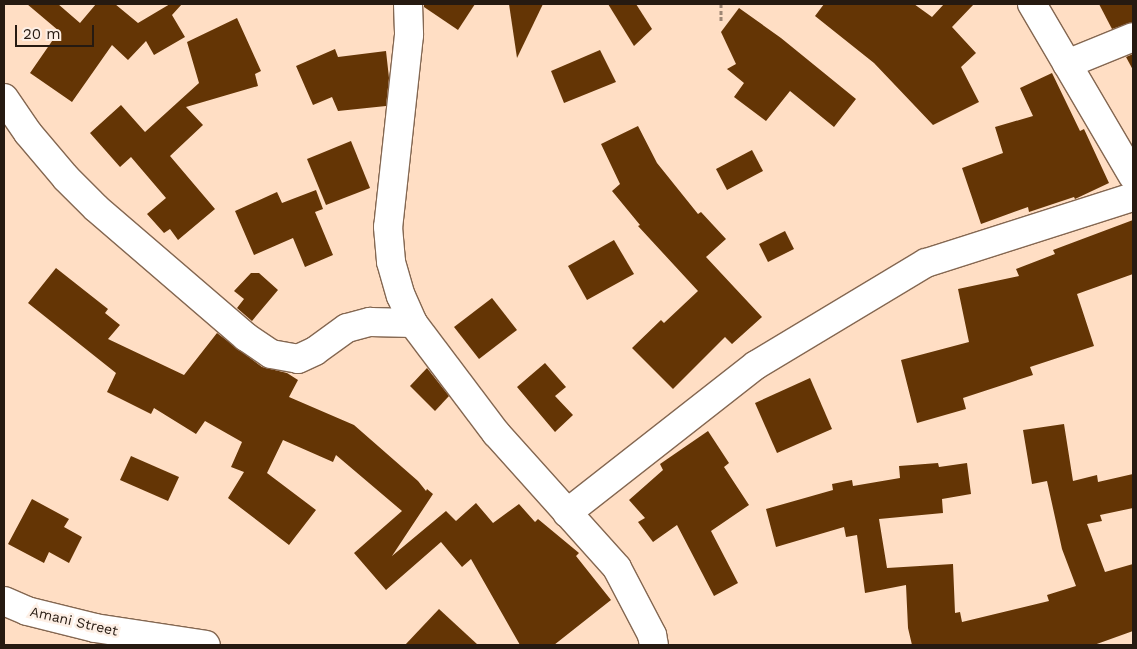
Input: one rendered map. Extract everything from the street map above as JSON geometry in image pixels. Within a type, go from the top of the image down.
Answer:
[{"type":"street","points":[[408,4],[410,35],[388,226],[391,262],[401,296],[413,323],[496,433],[617,568],[652,635],[654,645]]},
{"type":"street","points":[[1032,4],[1133,176]]},
{"type":"street","points":[[1068,64],[1133,37]]},
{"type":"street","points":[[4,98],[28,133],[66,178],[96,208],[246,337],[271,354],[298,358],[316,352],[326,341],[347,328],[370,322],[413,323]]},
{"type":"street","points":[[567,513],[756,365],[926,263],[1133,196]]},
{"type":"street","name":"Amani Street","points":[[4,601],[93,637],[206,645]]},
{"type":"path","points":[[721,4],[721,21]]},
{"type":"building","points":[[27,4],[58,4],[80,23],[96,4],[115,4],[138,23],[170,4],[182,4],[172,15],[185,37],[154,55],[146,41],[128,60],[112,45],[72,102],[30,73],[59,31]]},
{"type":"building","points":[[424,4],[475,4],[458,30],[424,7]]},
{"type":"building","points":[[509,4],[543,4],[517,58]]},
{"type":"building","points":[[608,4],[636,4],[652,29],[634,46]]},
{"type":"building","points":[[824,4],[914,4],[932,17],[944,4],[974,4],[952,27],[976,53],[961,67],[979,102],[933,125],[874,63],[815,16]]},
{"type":"building","points":[[1099,4],[1133,4],[1133,22],[1112,29]]},
{"type":"building","points":[[739,8],[781,38],[856,99],[834,127],[790,91],[766,121],[734,97],[744,83],[727,69],[736,64],[721,32]]},
{"type":"building","points":[[237,18],[261,71],[255,74],[258,86],[186,107],[203,125],[170,156],[215,209],[178,240],[170,229],[164,233],[147,214],[166,198],[131,157],[120,167],[90,133],[121,105],[145,132],[199,83],[187,42]]},
{"type":"building","points":[[335,49],[338,57],[386,51],[389,78],[386,106],[338,111],[332,97],[313,105],[296,66]]},
{"type":"building","points":[[600,50],[616,82],[564,103],[551,71]]},
{"type":"building","points":[[1133,54],[1133,70],[1126,57]]},
{"type":"building","points":[[1052,73],[1080,131],[1084,129],[1109,183],[1075,199],[1074,197],[1029,212],[1028,207],[981,224],[962,168],[1003,153],[995,127],[1033,116],[1020,88]]},
{"type":"building","points":[[638,126],[657,163],[698,214],[701,212],[726,239],[706,257],[762,317],[732,344],[725,337],[673,389],[632,348],[661,320],[664,323],[698,291],[638,226],[640,225],[612,191],[620,184],[601,144]]},
{"type":"building","points":[[351,141],[370,188],[326,205],[307,159]]},
{"type":"building","points":[[752,150],[763,171],[727,190],[716,169]]},
{"type":"building","points":[[316,190],[323,209],[315,212],[333,255],[305,267],[293,238],[254,255],[235,211],[277,192],[282,203]]},
{"type":"building","points":[[1133,220],[1133,274],[1077,294],[1094,346],[1030,367],[1033,375],[963,398],[966,409],[917,423],[901,360],[969,342],[958,289],[1019,276],[1016,269],[1055,254],[1053,250]]},
{"type":"building","points":[[785,231],[794,249],[768,262],[759,244]]},
{"type":"building","points":[[614,240],[634,274],[587,300],[568,266]]},
{"type":"building","points":[[56,268],[108,309],[105,313],[120,325],[108,339],[184,375],[217,333],[262,367],[287,373],[298,380],[289,397],[354,425],[418,481],[426,491],[427,489],[433,494],[392,556],[446,511],[456,521],[476,503],[493,523],[519,504],[535,522],[538,519],[579,553],[576,556],[611,600],[554,645],[520,645],[471,559],[462,567],[441,542],[386,590],[354,553],[402,511],[336,455],[333,462],[283,440],[267,473],[316,510],[289,545],[228,498],[244,472],[231,467],[242,442],[205,421],[196,434],[154,408],[151,414],[107,392],[116,373],[28,303]]},
{"type":"building","points":[[251,273],[259,273],[278,290],[252,321],[237,308],[244,299],[234,291]]},
{"type":"building","points":[[492,298],[517,330],[479,359],[454,327]]},
{"type":"building","points":[[545,363],[566,387],[555,396],[573,415],[555,432],[517,387]]},
{"type":"building","points":[[427,368],[449,396],[435,411],[410,386]]},
{"type":"building","points":[[810,378],[832,429],[777,453],[755,403]]},
{"type":"building","points":[[1064,424],[1073,481],[1097,475],[1098,482],[1133,474],[1133,508],[1100,515],[1102,521],[1087,524],[1105,572],[1133,564],[1133,631],[1094,645],[912,645],[908,628],[906,585],[865,593],[857,535],[846,537],[844,527],[776,547],[766,509],[833,490],[832,484],[852,480],[853,486],[900,478],[899,466],[938,463],[939,467],[967,463],[971,494],[942,499],[943,513],[879,519],[887,568],[953,564],[955,613],[960,612],[962,622],[1049,601],[1047,595],[1076,586],[1062,549],[1047,481],[1032,484],[1023,430]]},
{"type":"building","points":[[708,431],[729,463],[724,467],[749,505],[711,531],[738,583],[714,596],[677,525],[653,542],[638,522],[645,518],[629,500],[663,470],[660,464]]},
{"type":"building","points":[[131,456],[179,477],[168,501],[120,480]]},
{"type":"building","points":[[32,499],[69,519],[64,527],[82,537],[69,563],[49,552],[44,563],[8,544]]},
{"type":"building","points":[[439,609],[478,645],[405,645]]}]
